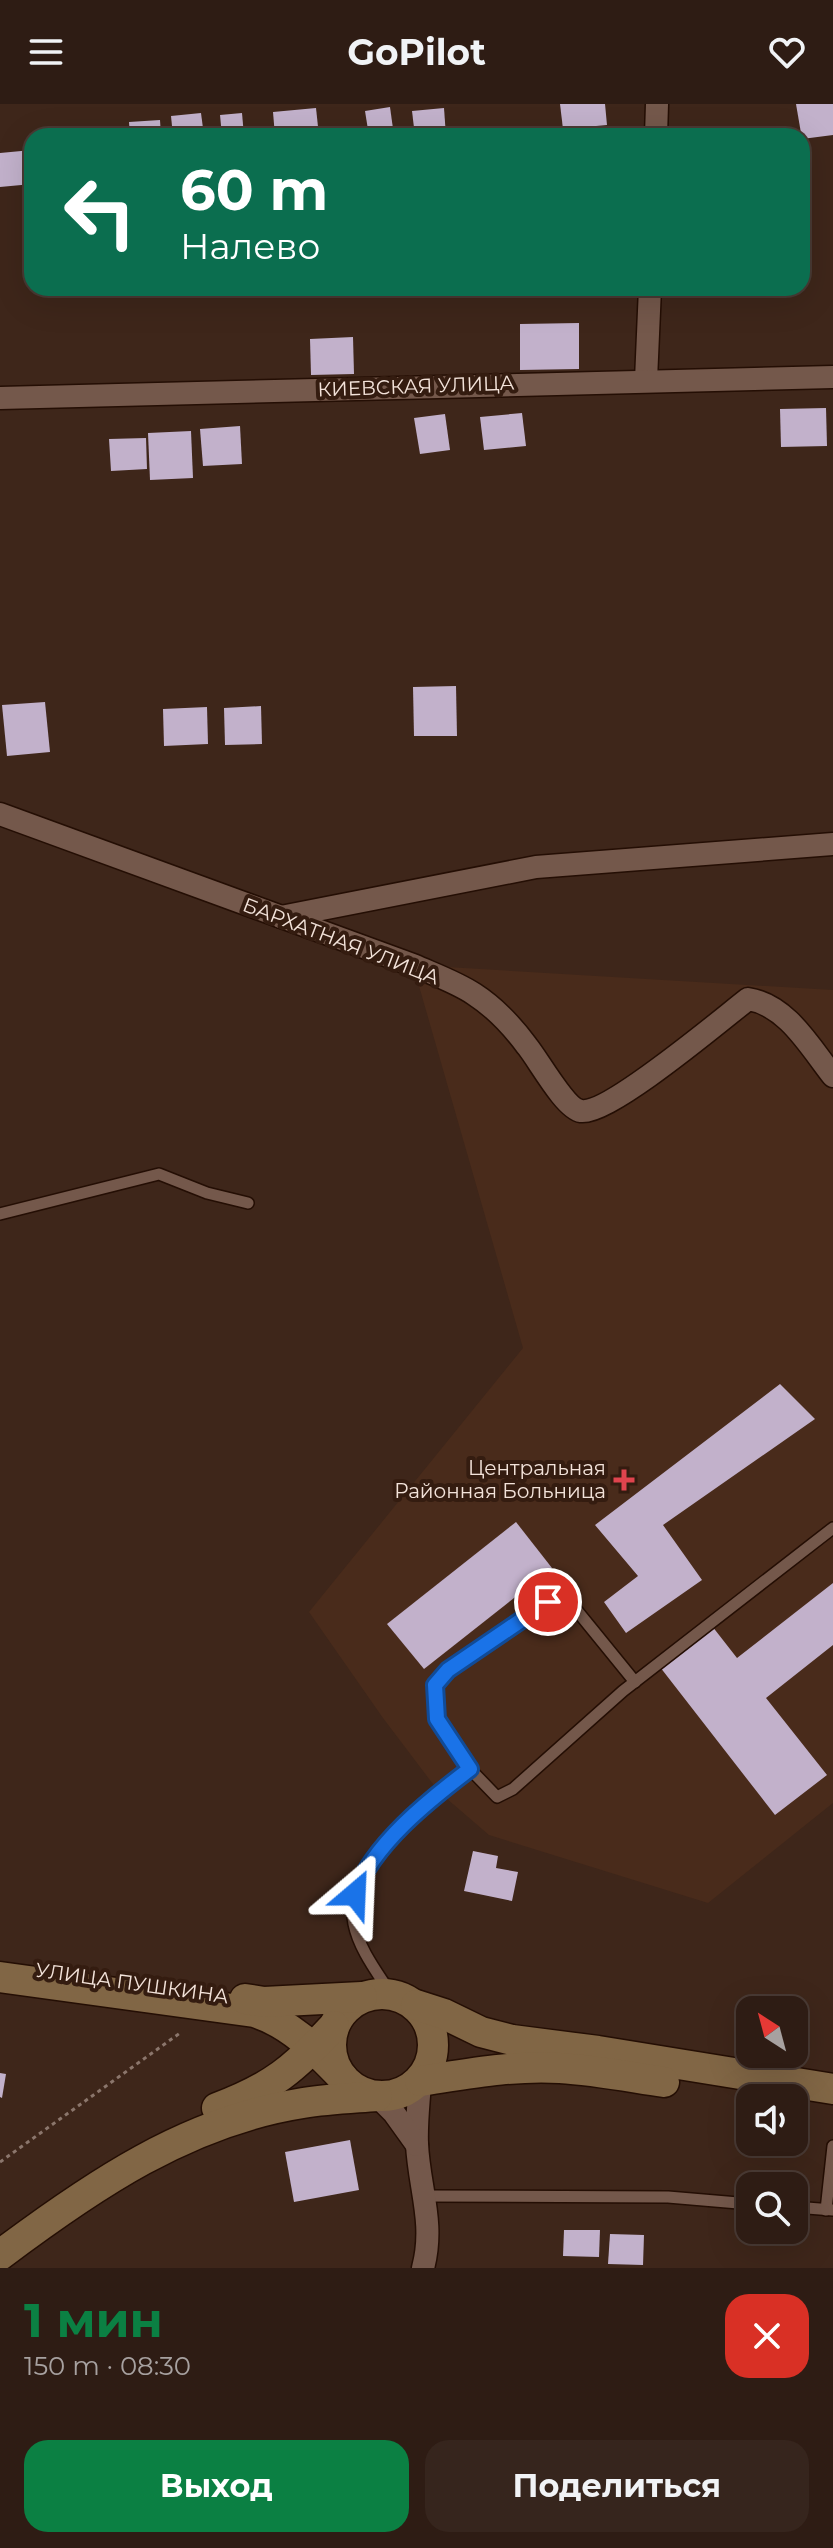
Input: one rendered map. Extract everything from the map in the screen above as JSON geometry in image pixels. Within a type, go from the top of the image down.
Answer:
[{"type":"main road","name":"УЛИЦА ПУШКИНА","points":[[0,1963],[268,2010]]},
{"type":"main road","points":[[0,1977],[254,2012],[390,1999],[444,2014],[481,2032],[596,2061],[736,2091]]},
{"type":"main road","points":[[0,2237],[72,2182],[120,2151],[176,2123],[258,2091],[281,2077],[314,2048],[350,2005],[390,1999],[424,2014],[433,2038],[433,2051],[430,2064],[420,2081]]},
{"type":"main road","points":[[268,2010],[314,2048],[352,2086],[377,2096]]},
{"type":"main road","points":[[268,2010],[291,2044],[291,2058],[281,2077]]},
{"type":"main road","points":[[334,2026],[331,2052],[342,2077]]},
{"type":"main road","points":[[0,2255],[105,2179],[146,2157],[205,2129],[303,2103],[390,2095],[403,2092],[420,2081],[483,2071],[596,2061],[833,2089]]},
{"type":"main road","points":[[808,2103],[833,2107]]},
{"type":"street","points":[[656,128],[657,104]]},
{"type":"street","points":[[646,380],[650,296]]},
{"type":"street","name":"КИЕВСКАЯ УЛИЦА","points":[[0,398],[833,377]]},
{"type":"street","name":"БАРХАТНАЯ УЛИЦА","points":[[0,814],[413,965],[474,994],[506,1022],[526,1044],[570,1105],[581,1111],[601,1108],[748,999],[764,1001],[778,1010],[833,1076]]},
{"type":"street","points":[[280,917],[536,867],[833,844]]},
{"type":"street","points":[[420,2081],[417,2145],[429,2225],[429,2248],[423,2268]]},
{"type":"street","points":[[377,2096],[394,2113],[417,2145]]},
{"type":"lane","points":[[0,1214],[159,1174],[207,1193],[248,1203]]},
{"type":"lane","points":[[635,1682],[574,1607],[563,1598],[548,1602],[448,1670],[435,1685],[437,1719],[470,1769],[497,1797],[513,1789],[635,1682],[833,1528]]},
{"type":"lane","points":[[390,1999],[359,1941],[353,1921],[357,1886],[369,1862],[379,1851],[439,1792],[470,1769]]},
{"type":"lane","points":[[808,2208],[830,2210],[833,2146]]},
{"type":"lane","points":[[425,2196],[668,2197],[736,2203]]},
{"type":"path","points":[[0,2162],[180,2033]]},
{"type":"shaded area","name":"Центральная Районная Больница","points":[[413,965],[833,990],[833,1803],[708,1903],[489,1835],[439,1792],[309,1612],[523,1348]]},
{"type":"building","points":[[560,104],[605,104],[607,125],[563,128]]},
{"type":"building","points":[[796,104],[833,104],[833,135],[810,138],[810,128],[800,128]]},
{"type":"building","points":[[390,107],[393,128],[368,128],[365,111]]},
{"type":"building","points":[[316,108],[318,128],[274,128],[273,112]]},
{"type":"building","points":[[444,108],[445,128],[414,128],[412,111]]},
{"type":"building","points":[[201,113],[203,128],[172,128],[171,116]]},
{"type":"building","points":[[242,113],[243,128],[221,128],[220,115]]},
{"type":"building","points":[[160,120],[160,128],[129,128],[129,122]]},
{"type":"building","points":[[24,151],[24,185],[0,187],[0,153]]},
{"type":"building","points":[[579,323],[579,369],[520,370],[520,324]]},
{"type":"building","points":[[353,337],[354,374],[311,375],[310,339]]},
{"type":"building","points":[[826,408],[827,446],[781,447],[780,409]]},
{"type":"building","points":[[522,413],[526,446],[484,450],[480,417]]},
{"type":"building","points":[[445,414],[450,450],[420,454],[414,418]]},
{"type":"building","points":[[240,426],[242,464],[203,466],[200,429]]},
{"type":"building","points":[[191,431],[193,478],[150,480],[148,433]]},
{"type":"building","points":[[146,438],[147,469],[111,471],[109,439]]},
{"type":"building","points":[[456,686],[457,736],[414,736],[413,687]]},
{"type":"building","points":[[45,702],[50,752],[7,756],[2,705]]},
{"type":"building","points":[[261,706],[262,744],[225,745],[224,708]]},
{"type":"building","points":[[207,707],[208,744],[164,746],[163,709]]},
{"type":"building","points":[[780,1384],[815,1419],[663,1525],[702,1580],[626,1633],[604,1602],[638,1576],[595,1525]]},
{"type":"building","points":[[516,1522],[552,1568],[424,1669],[387,1624]]},
{"type":"building","points":[[833,1583],[833,1645],[766,1698],[827,1775],[775,1815],[660,1667],[712,1626],[737,1658]]},
{"type":"building","points":[[473,1851],[498,1856],[496,1868],[518,1872],[512,1901],[464,1891]]},
{"type":"building","points":[[0,2073],[6,2074],[2,2098],[0,2097]]},
{"type":"building","points":[[350,2140],[359,2190],[294,2202],[285,2152]]},
{"type":"building","points":[[564,2230],[600,2230],[599,2257],[563,2256]]},
{"type":"building","points":[[610,2234],[644,2235],[643,2265],[608,2264]]},
{"type":"place","name":"Центральная Районная Больница","points":[[624,1480]]},
{"type":"route","points":[[355,1894],[369,1862],[379,1851],[439,1792],[470,1769],[437,1719],[435,1685],[448,1670],[548,1602]]}]
